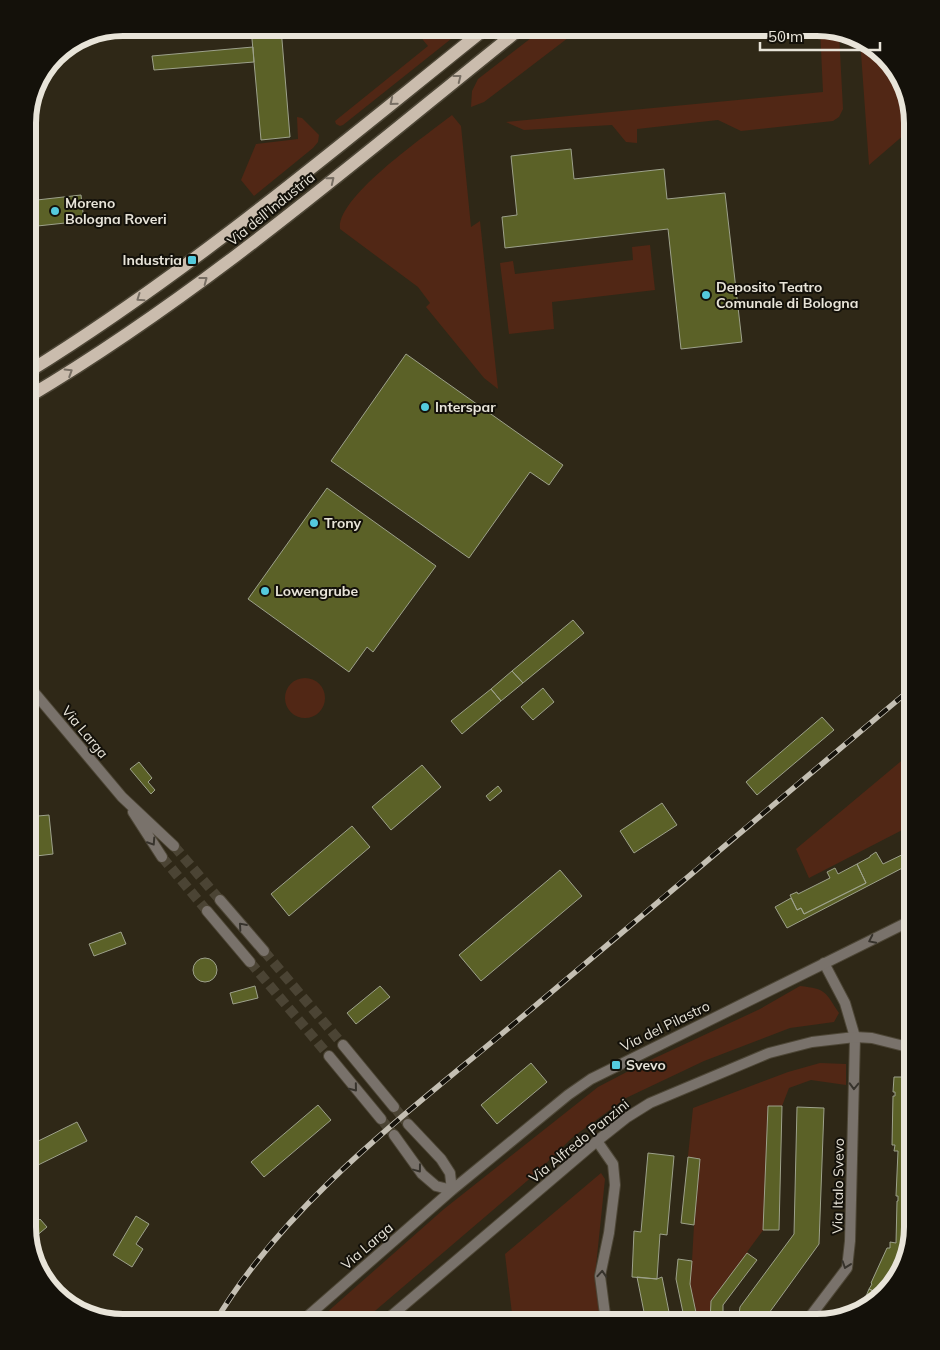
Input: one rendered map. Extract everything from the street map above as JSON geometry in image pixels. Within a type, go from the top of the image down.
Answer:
[{"type":"main road","name":"Via dell'Industria","points":[[36,367],[112,318],[224,237],[476,36]]},
{"type":"main road","name":"Via dell'Industria","points":[[36,392],[196,286],[511,36]]},
{"type":"street","name":"Via Larga","points":[[36,695],[122,797],[162,857]]},
{"type":"street","name":"Via Larga","points":[[122,797],[174,846]]},
{"type":"street","points":[[220,900],[264,951]]},
{"type":"street","points":[[207,911],[250,962]]},
{"type":"street","name":"Via del Pilastro","points":[[452,1190],[568,1095],[591,1079],[904,924]]},
{"type":"street","points":[[828,962],[855,1037]]},
{"type":"street","name":"Via Alfredo Panzini","points":[[393,1314],[598,1141],[626,1118],[650,1103],[741,1063],[812,1042],[855,1037],[872,1038],[904,1046]]},
{"type":"street","name":"Via Italo Svevo","points":[[812,1314],[847,1268],[850,1241],[855,1037]]},
{"type":"street","points":[[343,1045],[394,1107]]},
{"type":"street","points":[[329,1056],[380,1119]]},
{"type":"street","points":[[394,1136],[422,1174],[436,1186],[452,1190],[450,1173],[441,1159],[408,1124]]},
{"type":"street","points":[[598,1141],[613,1164],[615,1185],[609,1233],[600,1276],[605,1314]]},
{"type":"street","name":"Via Larga","points":[[310,1314],[452,1190]]},
{"type":"shaded area","points":[[421,36],[450,36],[451,39],[343,125],[336,124],[335,121],[428,46]]},
{"type":"shaded area","points":[[534,36],[571,36],[484,102],[471,107],[472,91],[478,79]]},
{"type":"shaded area","points":[[820,36],[839,39],[843,109],[839,117],[833,121],[741,131],[718,120],[637,129],[637,143],[626,142],[612,125],[524,130],[506,122],[823,92]]},
{"type":"shaded area","points":[[861,48],[886,70],[892,80],[901,101],[904,123],[904,135],[869,165]]},
{"type":"shaded area","points":[[452,115],[461,126],[471,227],[480,221],[498,389],[484,378],[426,307],[430,303],[418,287],[340,229],[343,216],[352,200],[367,184],[405,151]]},
{"type":"shaded area","points":[[297,117],[302,118],[319,135],[318,142],[254,196],[241,180],[256,144],[298,139]]},
{"type":"shaded area","points":[[650,245],[655,290],[552,302],[554,329],[509,334],[500,263],[513,261],[515,274],[633,260],[632,247]]},
{"type":"shaded area","points":[[309,678],[316,681],[322,687],[325,698],[324,706],[316,715],[309,718],[301,718],[294,715],[286,706],[285,694],[288,687],[297,679]]},
{"type":"shaded area","points":[[904,759],[904,829],[809,878],[796,849]]},
{"type":"shaded area","points":[[800,986],[821,990],[828,996],[839,1013],[834,1022],[790,1028],[704,1061],[626,1098],[573,1137],[534,1175],[371,1314],[325,1314],[444,1209],[598,1087],[642,1064],[760,1009]]},
{"type":"shaded area","points":[[820,1063],[846,1064],[846,1085],[811,1080],[789,1088],[782,1106],[779,1230],[764,1229],[747,1252],[757,1260],[723,1305],[723,1314],[683,1314],[676,1279],[692,1261],[694,1225],[681,1223],[693,1108],[788,1072]]},
{"type":"shaded area","points":[[601,1173],[605,1179],[595,1276],[601,1314],[512,1314],[505,1254]]},
{"type":"building","points":[[252,36],[282,36],[290,137],[261,140]]},
{"type":"building","points":[[253,47],[254,62],[154,70],[152,56]]},
{"type":"building","name":"Deposito Teatro Comunale di Bologna","points":[[571,149],[574,179],[664,169],[667,199],[725,193],[742,342],[681,349],[668,229],[505,248],[502,217],[517,215],[511,156]]},
{"type":"building","name":"Moreno Bologna Roveri","points":[[81,195],[84,221],[36,226],[36,200]]},
{"type":"building","name":"Interspar","points":[[406,354],[563,465],[549,485],[530,472],[469,558],[331,461]]},
{"type":"building","points":[[327,488],[436,566],[373,652],[367,647],[349,672],[248,599]]},
{"type":"building","points":[[573,620],[584,633],[523,683],[512,671]]},
{"type":"building","points":[[512,671],[523,683],[501,701],[491,689]]},
{"type":"building","points":[[543,688],[554,702],[533,720],[521,707]]},
{"type":"building","points":[[491,689],[501,701],[462,734],[451,721]]},
{"type":"building","points":[[822,717],[834,730],[757,795],[746,782]]},
{"type":"building","points":[[139,762],[152,778],[148,782],[155,790],[151,794],[130,769]]},
{"type":"building","points":[[422,765],[441,787],[391,830],[372,807]]},
{"type":"building","points":[[498,786],[502,791],[490,801],[486,796]]},
{"type":"building","points":[[662,803],[677,825],[634,853],[620,831]]},
{"type":"building","points":[[49,815],[53,854],[36,856],[36,820],[38,820],[38,816]]},
{"type":"building","points":[[352,826],[370,847],[289,916],[271,894]]},
{"type":"building","points":[[876,852],[883,864],[904,854],[904,867],[787,928],[775,907],[791,898],[797,910],[801,908],[804,914],[866,883],[857,864]]},
{"type":"building","points":[[857,864],[866,883],[804,914],[801,908],[797,910],[790,895],[797,892],[798,894],[830,878],[827,872],[835,868],[838,874]]},
{"type":"building","points":[[560,870],[582,896],[481,981],[459,955]]},
{"type":"building","points":[[121,932],[126,944],[94,956],[89,944]]},
{"type":"building","points":[[205,958],[213,962],[217,970],[213,978],[205,982],[197,978],[193,970],[197,962]]},
{"type":"building","points":[[255,986],[258,998],[233,1004],[230,993]]},
{"type":"building","points":[[380,986],[390,997],[356,1024],[347,1013]]},
{"type":"building","points":[[531,1063],[547,1082],[497,1124],[481,1105]]},
{"type":"building","points":[[894,1077],[904,1077],[903,1238],[901,1249],[892,1270],[886,1280],[874,1292],[869,1289],[871,1283],[887,1248],[890,1248],[890,1242],[896,1243],[898,1151],[894,1151],[895,1145],[892,1145],[893,1096],[895,1096],[895,1092],[893,1092]]},
{"type":"building","points":[[318,1105],[331,1120],[264,1177],[251,1162]]},
{"type":"building","points":[[768,1106],[782,1106],[779,1230],[763,1230]]},
{"type":"building","points":[[797,1107],[824,1108],[819,1244],[768,1314],[739,1314],[740,1307],[794,1234]]},
{"type":"building","points":[[77,1122],[87,1141],[36,1166],[36,1142]]},
{"type":"building","points":[[648,1153],[674,1156],[667,1235],[660,1234],[657,1279],[632,1277],[634,1231],[641,1232]]},
{"type":"building","points":[[688,1157],[700,1159],[694,1225],[681,1223]]},
{"type":"building","points":[[136,1216],[149,1224],[136,1244],[143,1249],[132,1267],[113,1255]]},
{"type":"building","points":[[40,1219],[47,1227],[37,1236],[36,1227],[36,1223]]},
{"type":"building","points":[[747,1253],[757,1260],[723,1305],[723,1314],[710,1314],[711,1301]]},
{"type":"building","points":[[678,1259],[692,1261],[690,1284],[696,1314],[683,1314],[676,1279]]},
{"type":"building","points":[[637,1277],[657,1279],[662,1277],[669,1314],[644,1314]]},
{"type":"building","points":[[869,1289],[874,1292],[870,1296],[865,1299]]},
{"type":"tunnel","points":[[174,846],[220,900]]},
{"type":"tunnel","points":[[162,857],[207,911]]},
{"type":"tunnel","points":[[264,951],[343,1045]]},
{"type":"tunnel","points":[[250,962],[329,1056]]},
{"type":"tunnel","points":[[394,1107],[408,1124]]},
{"type":"tunnel","points":[[381,1119],[394,1135]]},
{"type":"railway","points":[[220,1314],[244,1278],[277,1237],[352,1160],[904,695]]},
{"type":"place","name":"Moreno Bologna Roveri","points":[[55,211]]},
{"type":"place","name":"Industria","points":[[192,260]]},
{"type":"place","name":"Deposito Teatro Comunale di Bologna","points":[[706,295]]},
{"type":"place","name":"Interspar","points":[[425,407]]},
{"type":"place","name":"Trony","points":[[314,523]]},
{"type":"place","name":"Lowengrube","points":[[265,591]]},
{"type":"place","name":"Svevo","points":[[616,1065]]}]
